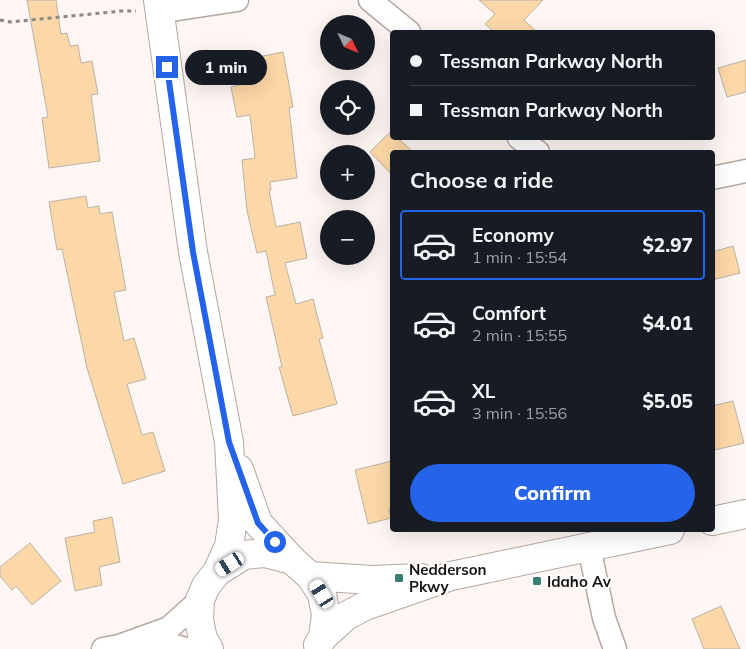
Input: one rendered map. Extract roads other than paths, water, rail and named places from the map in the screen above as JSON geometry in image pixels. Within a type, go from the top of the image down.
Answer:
[{"type":"street","points":[[209,649],[203,639],[199,620],[200,600],[206,586],[217,572],[229,546],[233,520],[229,442],[193,252],[159,6],[237,0]]},
{"type":"street","points":[[370,0],[407,30]]},
{"type":"street","points":[[522,140],[535,150]]},
{"type":"street","points":[[715,177],[746,171]]},
{"type":"street","points":[[229,442],[258,523],[301,568],[322,594],[326,615],[319,643]]},
{"type":"street","points":[[715,520],[746,514]]},
{"type":"street","points":[[319,643],[346,616],[366,606],[451,576],[660,532]]},
{"type":"street","points":[[589,547],[604,618],[615,649]]},
{"type":"street","points":[[217,572],[244,556],[265,553],[301,568],[372,580],[451,576]]},
{"type":"street","points":[[111,647],[169,628],[200,600]]},
{"type":"street","points":[[111,647],[170,645],[187,649]]},
{"type":"place","name":"Nedderson Pkwy","points":[[399,578]]},
{"type":"place","name":"Idaho Av","points":[[537,581]]}]
